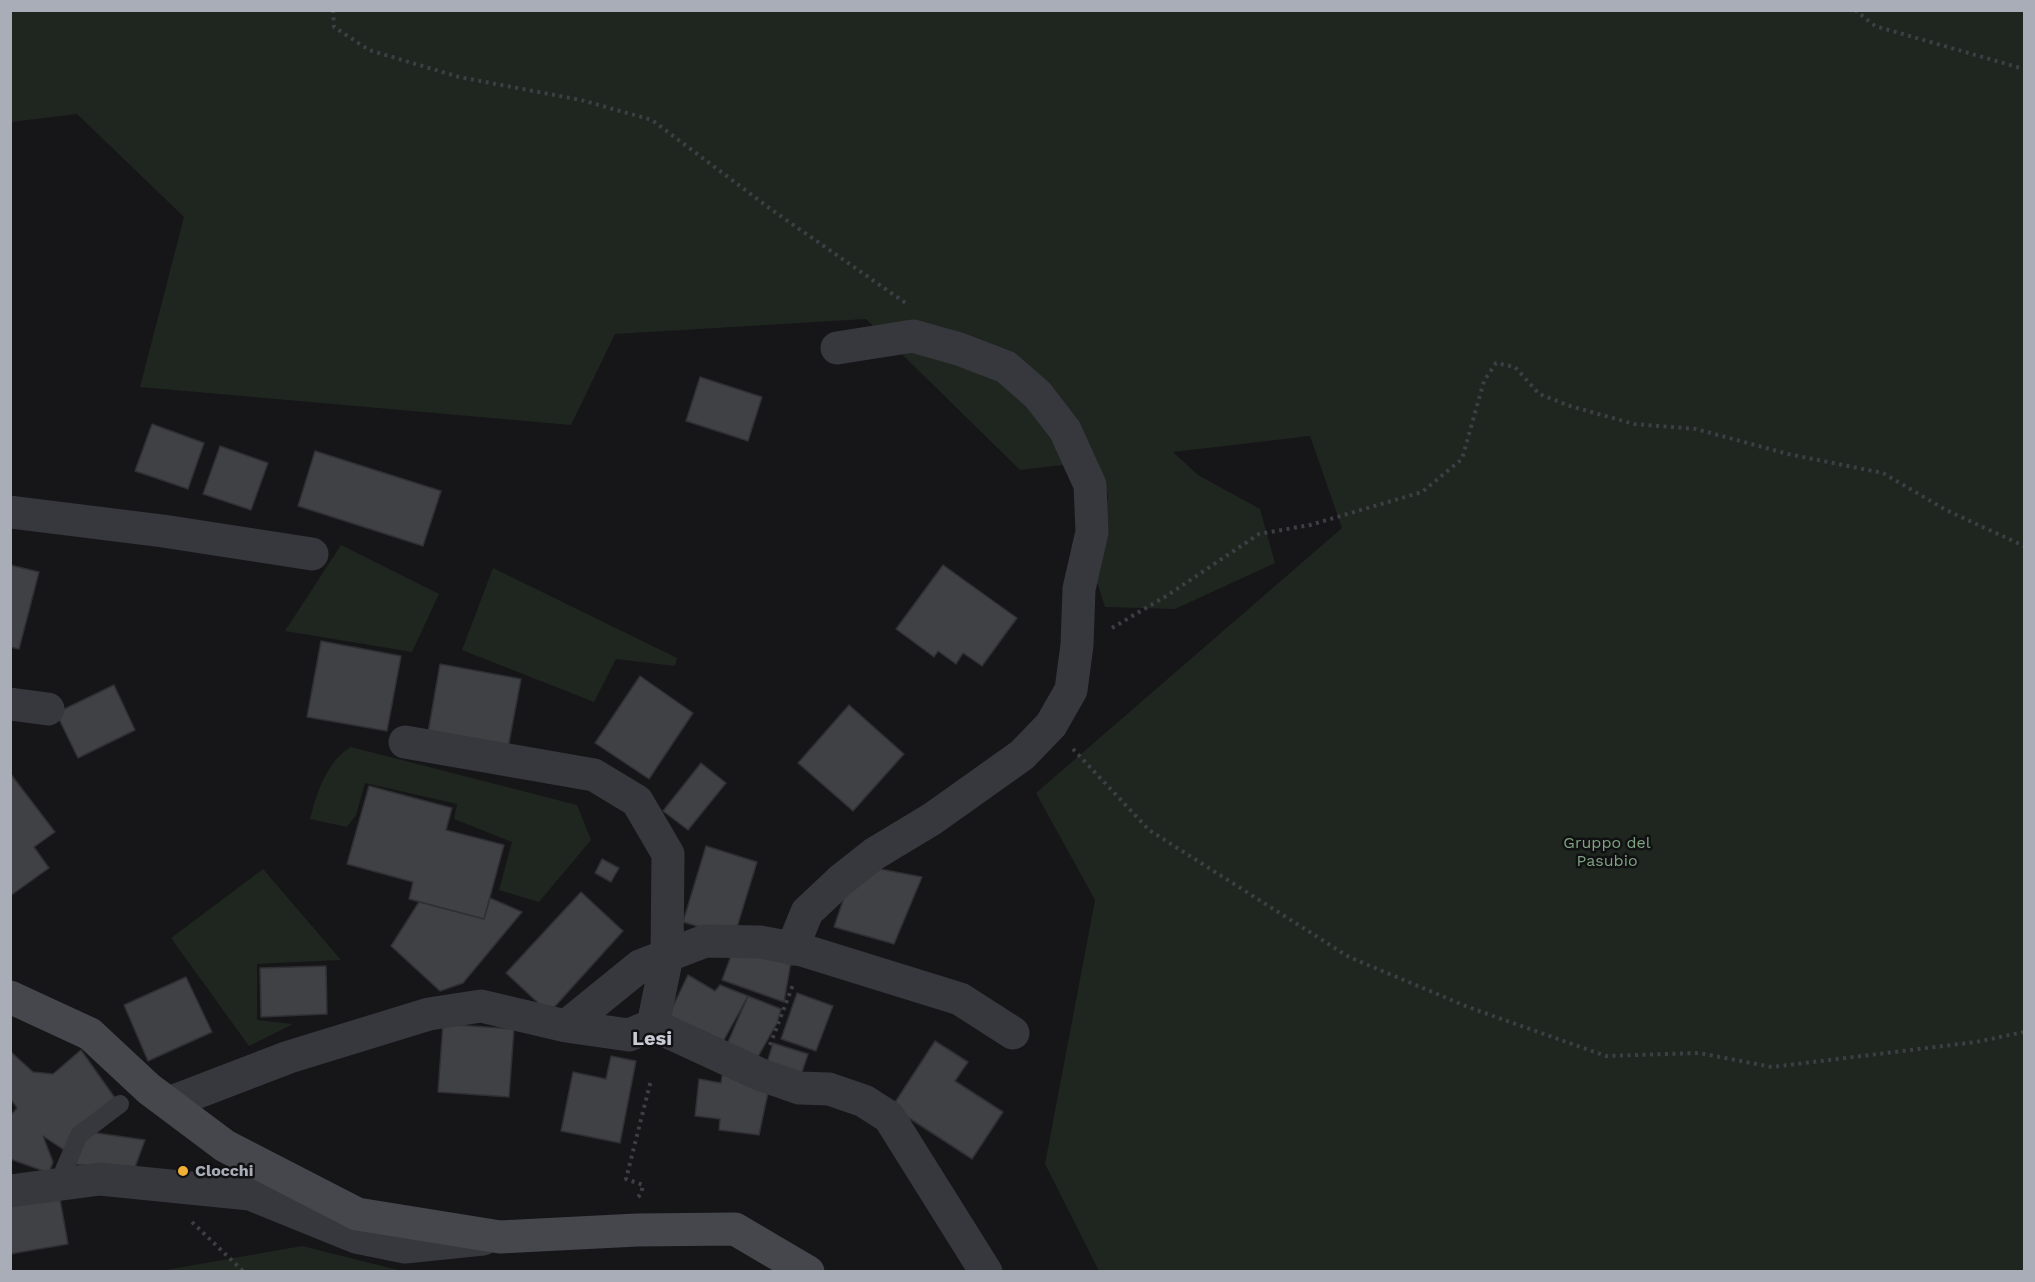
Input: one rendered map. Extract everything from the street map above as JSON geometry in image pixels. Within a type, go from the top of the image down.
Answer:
[{"type":"street","points":[[792,949],[807,912],[841,880],[874,854],[932,819],[1022,755],[1051,725],[1071,690],[1076,655],[1079,589],[1092,532],[1090,485],[1065,430],[1038,395],[1006,367],[959,349],[913,336],[837,348]]},
{"type":"street","points":[[10,512],[163,531],[312,554]]},
{"type":"street","points":[[10,704],[48,709]]},
{"type":"street","points":[[405,742],[594,775],[637,801],[668,854],[667,956],[653,1026]]},
{"type":"street","points":[[566,1026],[640,966],[705,941],[760,942],[792,949],[960,999],[1013,1033]]},
{"type":"street","points":[[10,997],[90,1034],[149,1089],[225,1146],[357,1214],[500,1237]]},
{"type":"street","points":[[169,1103],[289,1057],[429,1014],[481,1006],[566,1026],[629,1035],[653,1026],[759,1074],[799,1088],[829,1089],[864,1101],[889,1117],[986,1272]]},
{"type":"street","points":[[10,1191],[100,1179],[250,1194],[356,1237],[405,1247],[500,1237],[637,1230],[735,1229],[808,1272]]},
{"type":"lane","points":[[58,1184],[79,1135],[120,1104]]},
{"type":"path","points":[[333,10],[334,27],[369,50],[459,77],[581,100],[652,120],[771,210],[908,304]]},
{"type":"path","points":[[1855,10],[1875,26],[2025,69]]},
{"type":"path","points":[[1076,655],[1095,638],[1168,595],[1258,534],[1310,525],[1422,492],[1462,459],[1484,381],[1496,363],[1515,367],[1539,394],[1570,406],[1634,424],[1696,429],[1788,453],[1883,473],[1946,510],[2025,546]]},
{"type":"path","points":[[1051,725],[1149,830],[1350,957],[1468,1007],[1606,1056],[1699,1053],[1772,1067],[1976,1042],[2025,1032]]},
{"type":"path","points":[[759,1074],[795,980],[799,960],[792,949]]},
{"type":"path","points":[[632,1201],[641,1194],[643,1185],[626,1179],[651,1080]]},
{"type":"green space","name":"Gruppo del Pasubio","points":[[10,11],[2024,11],[2024,1271],[1099,1271],[1045,1164],[1095,900],[1036,793],[1342,528],[1310,436],[1173,452],[1198,475],[1260,509],[1275,563],[1175,609],[1105,607],[1097,582],[1108,496],[1096,461],[1020,470],[866,319],[615,334],[571,425],[140,387],[184,217],[77,114],[11,122]]},
{"type":"green space","points":[[341,545],[439,594],[412,652],[285,631]]},
{"type":"green space","points":[[493,568],[677,658],[675,666],[616,659],[594,702],[462,650]]},
{"type":"green space","points":[[351,747],[577,805],[591,840],[539,902],[499,890],[512,842],[454,819],[457,804],[365,783],[356,815],[347,827],[310,819],[316,798],[329,769],[335,760]]},
{"type":"green space","points":[[263,869],[341,960],[257,964],[257,1020],[293,1024],[249,1046],[171,938]]},
{"type":"green space","points":[[302,1246],[402,1271],[160,1271]]},
{"type":"building","points":[[700,377],[762,397],[748,441],[686,421]]},
{"type":"building","points":[[152,424],[204,443],[188,489],[135,471]]},
{"type":"building","points":[[220,446],[268,463],[251,510],[203,494]]},
{"type":"building","points":[[315,451],[441,491],[423,546],[298,506]]},
{"type":"building","points":[[10,565],[39,572],[19,649],[10,647]]},
{"type":"building","points":[[943,565],[1017,618],[982,666],[963,653],[956,664],[938,651],[934,657],[896,629]]},
{"type":"building","points":[[321,641],[401,656],[387,731],[307,717]]},
{"type":"building","points":[[440,664],[521,679],[508,748],[428,733]]},
{"type":"building","points":[[640,676],[693,713],[649,779],[595,743]]},
{"type":"building","points":[[114,685],[135,730],[78,758],[56,713]]},
{"type":"building","points":[[849,705],[904,754],[853,811],[798,763]]},
{"type":"building","points":[[701,763],[726,783],[688,830],[663,811]]},
{"type":"building","points":[[10,773],[55,832],[34,847],[49,868],[10,896]]},
{"type":"building","points":[[369,786],[452,808],[446,830],[504,845],[484,919],[409,899],[413,882],[347,864]]},
{"type":"building","points":[[706,846],[757,862],[734,937],[683,922]]},
{"type":"building","points":[[602,859],[619,868],[611,882],[595,873]]},
{"type":"building","points":[[880,869],[922,877],[894,944],[834,927],[847,889]]},
{"type":"building","points":[[581,892],[623,931],[549,1013],[506,973]]},
{"type":"building","points":[[490,898],[522,912],[463,983],[440,991],[391,946],[419,902],[484,919]]},
{"type":"building","points":[[734,948],[792,956],[784,1002],[722,980]]},
{"type":"building","points":[[326,966],[327,1014],[261,1017],[260,968]]},
{"type":"building","points":[[688,975],[715,991],[720,985],[748,996],[719,1049],[664,1025]]},
{"type":"building","points":[[186,977],[212,1032],[148,1061],[124,1005]]},
{"type":"building","points":[[797,993],[833,1006],[816,1051],[781,1039]]},
{"type":"building","points":[[748,996],[781,1009],[777,1023],[755,1062],[725,1049]]},
{"type":"building","points":[[443,1024],[514,1029],[509,1097],[438,1092]]},
{"type":"building","points":[[935,1041],[968,1062],[955,1081],[1003,1112],[972,1159],[892,1107]]},
{"type":"building","points":[[773,1043],[808,1054],[798,1084],[764,1073]]},
{"type":"building","points":[[81,1050],[115,1098],[67,1152],[43,1136],[53,1162],[49,1173],[10,1159],[10,1116],[17,1108],[10,1098],[10,1051],[33,1072],[53,1074]]},
{"type":"building","points":[[611,1056],[636,1061],[620,1143],[561,1131],[573,1072],[606,1079]]},
{"type":"building","points":[[724,1064],[769,1088],[759,1135],[719,1130],[720,1119],[695,1116],[699,1079],[721,1083]]},
{"type":"building","points":[[90,1132],[145,1140],[134,1170],[71,1164]]},
{"type":"building","points":[[58,1188],[68,1244],[10,1254],[10,1196]]},
{"type":"place","name":"Clocchi","points":[[183,1171]]},
{"type":"district","name":"Lesi","points":[[652,1039]]}]
